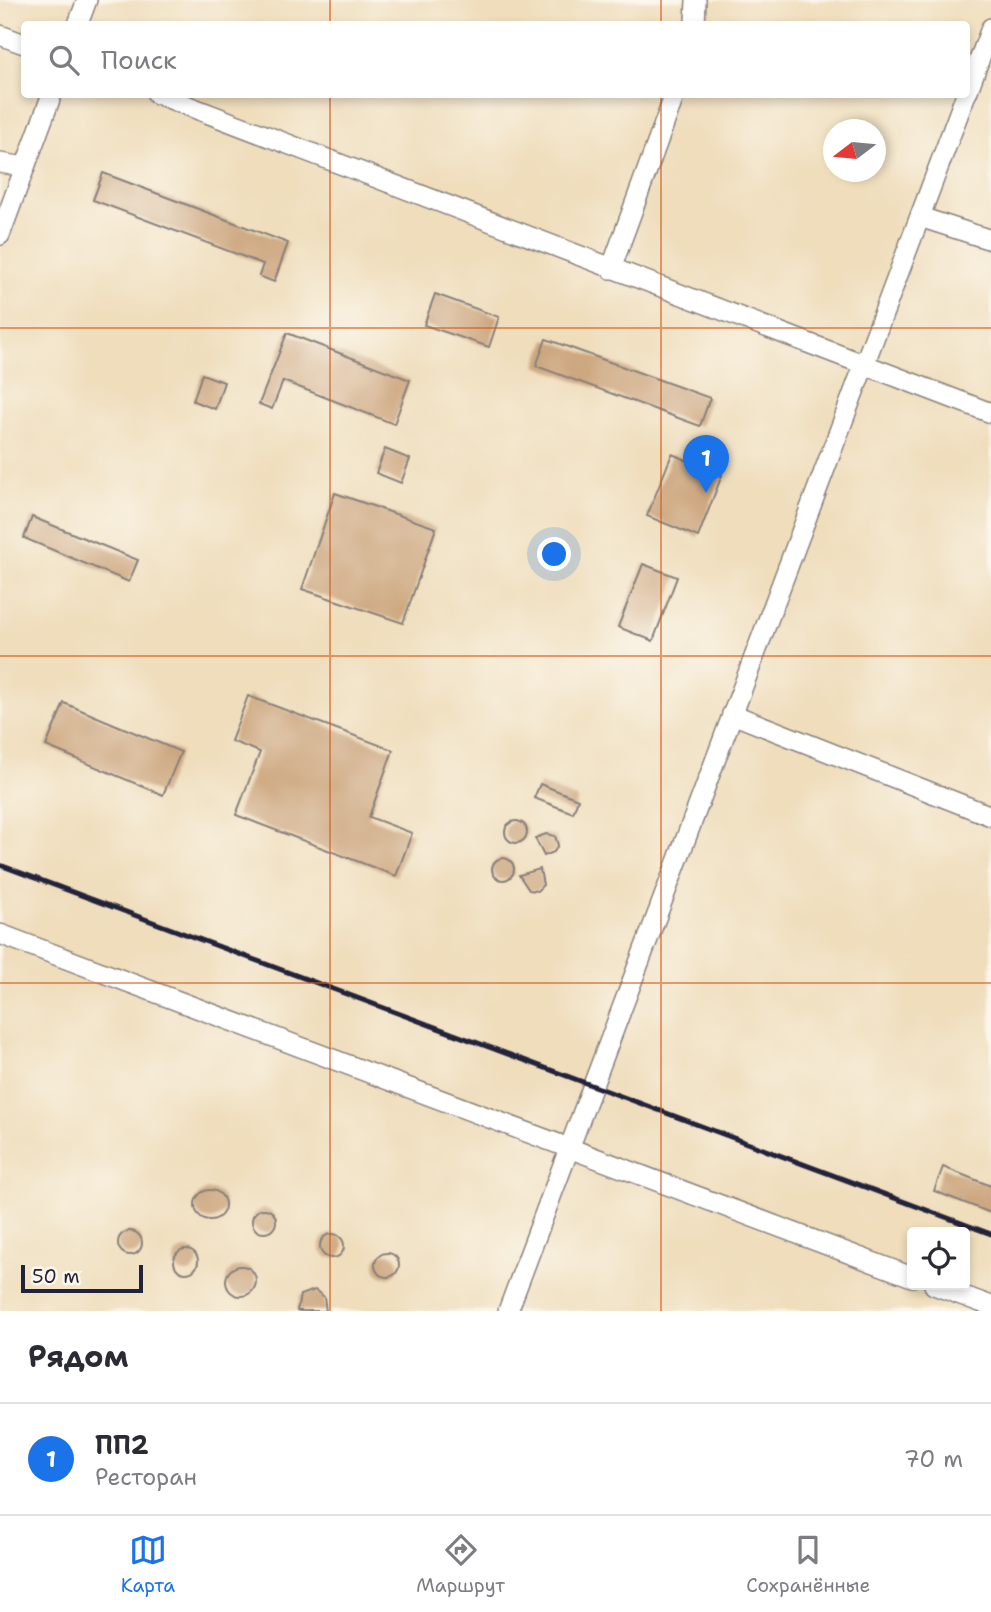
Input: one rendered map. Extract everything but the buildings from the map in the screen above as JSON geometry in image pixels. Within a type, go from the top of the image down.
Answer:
[{"type":"lane","points":[[79,21],[88,0]]},
{"type":"lane","points":[[695,21],[696,0]]},
{"type":"lane","points":[[970,83],[991,28]]},
{"type":"lane","points":[[0,35],[21,43]]},
{"type":"lane","points":[[0,235],[51,98]]},
{"type":"lane","points":[[167,98],[991,413]]},
{"type":"lane","points":[[611,269],[674,98]]},
{"type":"lane","points":[[508,1311],[965,98]]},
{"type":"lane","points":[[0,163],[25,167]]},
{"type":"lane","points":[[920,217],[991,240]]},
{"type":"lane","points":[[732,714],[991,816]]},
{"type":"lane","points":[[0,934],[907,1274]]},
{"type":"lane","points":[[948,1290],[991,1306]]},
{"type":"railway","points":[[0,865],[991,1234]]},
{"type":"place","name":"ПП2","points":[[706,493]]}]
